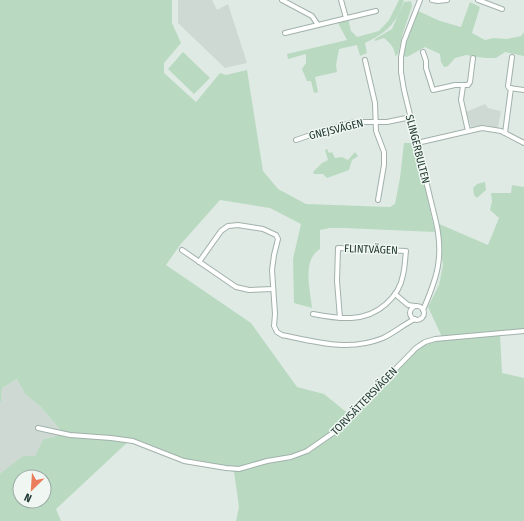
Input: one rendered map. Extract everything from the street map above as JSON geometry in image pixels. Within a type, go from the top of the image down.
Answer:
[{"type":"street","points":[[282,0],[312,16],[318,25]]},
{"type":"street","points":[[341,0],[346,18]]},
{"type":"street","name":"SLINGERBULTEN","points":[[420,0],[406,33],[401,57],[402,81],[440,243],[437,275],[427,298],[424,310]]},
{"type":"street","points":[[432,0],[447,0]]},
{"type":"street","points":[[478,0],[502,9]]},
{"type":"street","points":[[285,33],[376,11]]},
{"type":"street","points":[[423,52],[433,90],[455,85],[468,85],[470,82],[473,58]]},
{"type":"street","points":[[505,133],[509,114],[508,108],[511,88],[508,86],[512,57]]},
{"type":"street","name":"GNEJSVÄGEN","points":[[366,60],[375,103],[376,122]]},
{"type":"street","points":[[463,86],[461,100],[468,131]]},
{"type":"street","points":[[511,88],[524,90]]},
{"type":"street","name":"GNEJSVÄGEN","points":[[296,140],[355,122],[393,121],[411,117]]},
{"type":"street","points":[[376,122],[376,131],[383,146],[384,158],[378,200]]},
{"type":"street","points":[[417,143],[487,128],[505,133],[524,143]]},
{"type":"street","points":[[199,262],[222,231],[228,226],[238,225],[266,230],[275,234],[278,238],[272,265],[275,314],[274,329],[279,334],[332,345],[355,345],[383,338],[406,323],[422,317],[424,310],[417,306],[408,305]]},
{"type":"street","name":"FLINTVÄGEN","points":[[313,314],[340,318],[356,318],[368,315],[384,306],[395,294],[403,276],[406,251],[338,248],[337,281],[340,318]]},
{"type":"street","points":[[182,250],[236,287],[248,290],[273,289]]},
{"type":"street","points":[[395,294],[408,305],[415,319]]},
{"type":"street","name":"SLINGERBULTEN","points":[[417,306],[427,298]]},
{"type":"street","points":[[406,323],[411,313],[417,306]]},
{"type":"street","name":"TORVSÄTTERSVÄGEN","points":[[38,428],[70,435],[126,440],[146,445],[190,463],[226,468],[242,468],[267,461],[295,456],[307,451],[324,440],[345,422],[399,364],[422,344],[435,339],[524,332]]},
{"type":"shaded area","points":[[178,0],[212,0],[217,10],[228,4],[247,63],[225,68],[178,23]]},
{"type":"shaded area","points":[[485,104],[488,108],[501,111],[498,128],[485,125],[471,127],[466,112]]},
{"type":"shaded area","points":[[17,379],[25,394],[40,406],[64,434],[35,456],[0,474],[0,403],[2,388]]},
{"type":"green space","points":[[0,0],[172,0],[172,23],[181,43],[164,63],[164,73],[196,102],[220,73],[226,75],[247,70],[263,171],[278,189],[306,204],[390,207],[395,204],[404,143],[415,143],[435,232],[343,228],[320,230],[320,249],[314,254],[311,260],[308,276],[312,308],[294,303],[293,259],[301,224],[270,208],[220,200],[180,245],[166,265],[251,323],[297,387],[324,394],[351,416],[391,371],[424,343],[497,334],[443,339],[428,307],[439,285],[443,265],[437,223],[488,245],[499,218],[490,210],[492,201],[491,193],[511,193],[512,185],[524,187],[524,331],[500,334],[502,373],[524,378],[524,521],[236,521],[239,507],[234,472],[177,457],[130,440],[56,509],[61,521],[0,521],[0,474],[23,456],[35,456],[43,440],[64,434],[40,406],[25,394],[17,379],[2,388],[0,403]]},
{"type":"green space","points":[[399,0],[404,0],[399,13],[404,2],[411,1],[412,6],[398,54],[395,56],[392,46],[384,38],[375,41],[375,39],[392,29],[398,15],[384,32],[365,43],[367,53],[360,56],[357,45],[339,49],[336,65],[337,72],[315,77],[318,92],[314,93],[311,81],[307,81],[302,69],[306,63],[306,54],[288,59],[287,54],[347,40],[337,21],[348,18],[351,31],[357,37],[379,31],[389,20]]},
{"type":"green space","points":[[470,2],[480,7],[472,33],[485,40],[494,38],[507,39],[521,36],[524,32],[524,56],[505,52],[496,58],[466,55],[455,58],[448,66],[444,67],[441,62],[440,54],[425,47],[407,57],[403,56],[406,43],[418,11],[440,21],[461,27]]},
{"type":"green space","points":[[183,52],[210,78],[194,94],[168,69]]},
{"type":"green space","points":[[327,149],[329,153],[332,152],[335,158],[342,157],[348,160],[355,152],[358,156],[352,160],[349,170],[327,178],[323,174],[314,174],[313,172],[322,163],[328,160],[325,150]]},
{"type":"green space","points":[[485,182],[486,190],[477,198],[474,195],[473,188],[477,184]]}]
